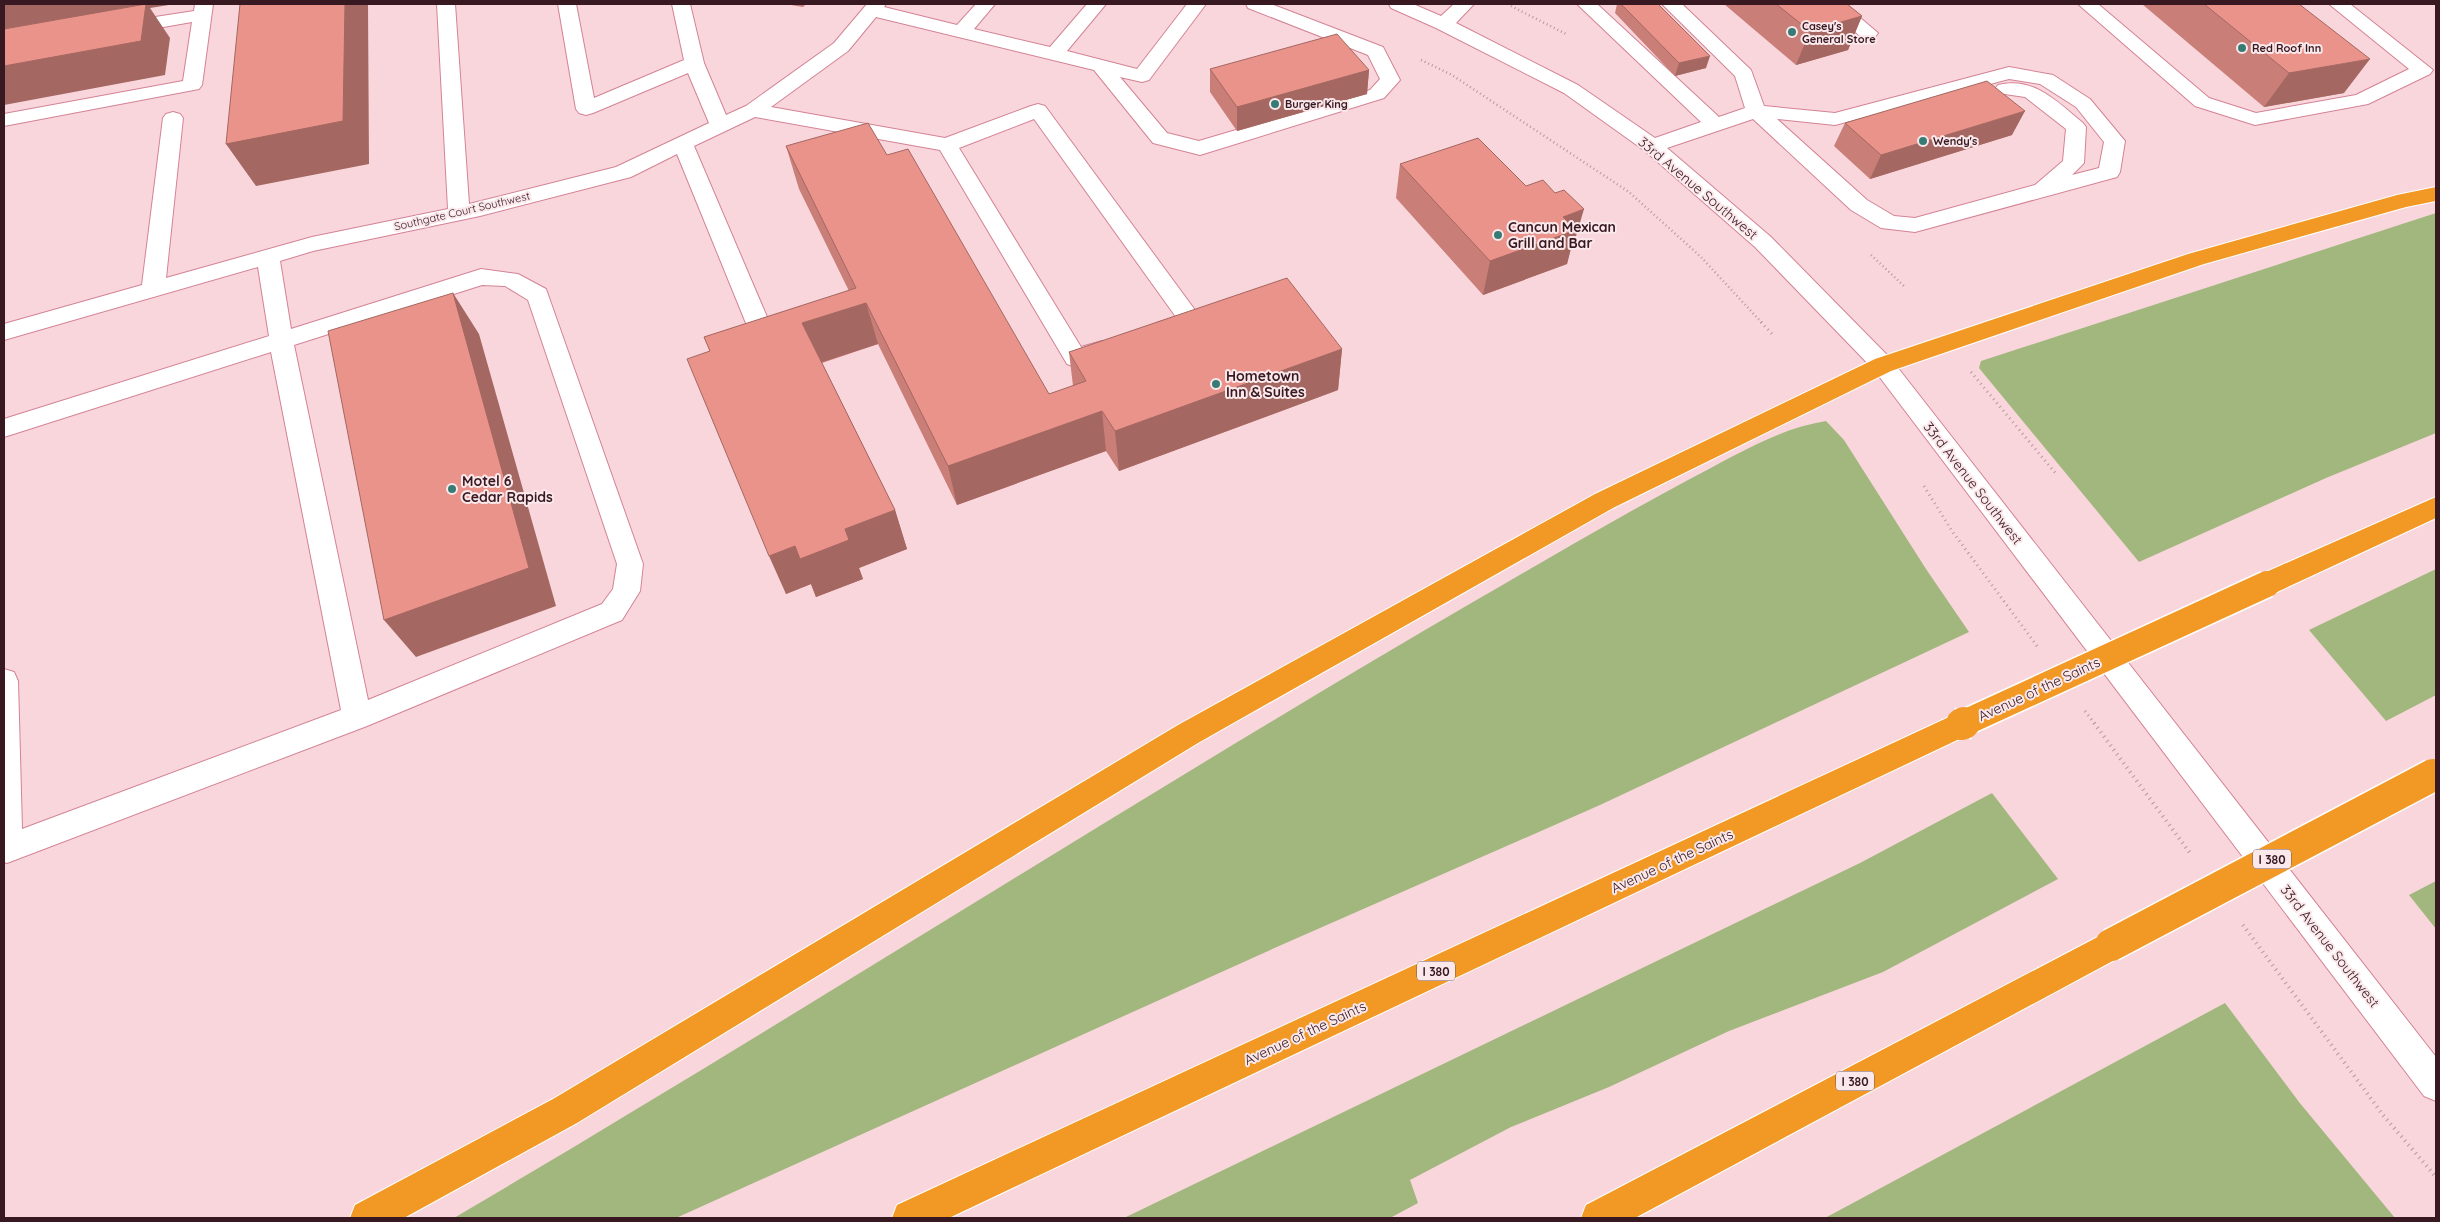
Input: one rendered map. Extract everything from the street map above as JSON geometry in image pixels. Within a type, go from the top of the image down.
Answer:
[{"type":"highway","points":[[368,1218],[565,1111],[1197,729],[1604,501],[1883,365],[2196,259],[2406,200],[2436,194]]},
{"type":"highway","name":"Avenue of the Saints","points":[[910,1218],[1962,724],[2436,507]]},
{"type":"highway","name":"I 380","points":[[1600,1218],[2111,944],[2434,774]]},
{"type":"street","points":[[446,4],[460,213]]},
{"type":"street","points":[[567,4],[586,109],[694,63]]},
{"type":"street","points":[[681,4],[694,63],[720,126]]},
{"type":"street","points":[[961,32],[986,4]]},
{"type":"street","points":[[1054,54],[1097,4]]},
{"type":"street","points":[[874,7],[961,32],[1142,76],[1197,4]]},
{"type":"street","points":[[1101,66],[1160,138],[1200,148],[1377,94],[1390,80],[1376,51],[1255,4]]},
{"type":"street","name":"33rd Avenue Southwest","points":[[1398,4],[1443,24],[1571,89],[1652,146],[1763,242],[1883,365],[2436,1084]]},
{"type":"street","points":[[1443,24],[1465,4]]},
{"type":"street","points":[[1586,4],[1716,125]]},
{"type":"street","points":[[1671,4],[1744,74],[1756,111],[1859,205],[1889,223],[1915,225],[2109,172],[2116,141],[2083,103],[2046,79],[2009,73],[1835,119]]},
{"type":"street","points":[[1833,4],[1868,33]]},
{"type":"street","points":[[2087,4],[2202,102],[2255,120],[2361,100],[2423,70],[2338,4]]},
{"type":"street","name":"Southgate Court Southwest","points":[[4,332],[312,244],[460,213],[623,172],[754,110],[841,46],[874,7]]},
{"type":"street","points":[[4,120],[192,85],[203,9],[108,31]]},
{"type":"street","points":[[1652,146],[1756,111],[1835,119],[1920,111],[1982,88],[2030,91],[2076,128],[2073,163],[2040,191]]},
{"type":"street","points":[[754,110],[947,145],[1038,110],[1191,321],[1146,335]]},
{"type":"street","points":[[153,290],[173,118]]},
{"type":"street","points":[[683,144],[764,338]]},
{"type":"street","points":[[947,145],[1075,358],[1120,344]]},
{"type":"street","points":[[268,257],[281,340],[358,717]]},
{"type":"street","points":[[4,428],[481,277],[510,279],[538,294],[630,564],[626,591],[612,612],[358,717],[7,850],[4,681]]},
{"type":"path","points":[[1417,58],[1452,75],[1629,192],[1701,256],[1773,335]]},
{"type":"path","points":[[1971,372],[2057,476]]},
{"type":"path","points":[[1923,484],[1952,531],[2041,651]]},
{"type":"path","points":[[2082,707],[2194,859]]},
{"type":"path","points":[[2242,923],[2383,1115],[2436,1177]]},
{"type":"green space","points":[[2436,213],[2436,433],[2326,478],[2139,562],[1979,368],[1981,361]]},
{"type":"green space","points":[[1826,421],[1844,440],[1926,569],[1969,632],[1600,805],[1279,946],[676,1218],[454,1218],[709,1065],[1217,754],[1473,602],[1738,453],[1790,430]]},
{"type":"green space","points":[[2436,569],[2436,695],[2386,721],[2309,630]]},
{"type":"green space","points":[[1992,793],[2058,879],[1883,972],[1729,1031],[1609,1087],[1511,1127],[1410,1180],[1418,1203],[1390,1218],[1124,1218],[1860,863]]},
{"type":"green space","points":[[2436,881],[2436,929],[2409,895]]},
{"type":"green space","points":[[2225,1003],[2299,1102],[2395,1218],[1825,1218]]},
{"type":"building","points":[[146,4],[141,41],[4,66],[4,29]]},
{"type":"building","points":[[240,4],[345,4],[343,121],[226,144]]},
{"type":"building","points":[[1621,4],[1658,4],[1710,56],[1679,63]]},
{"type":"building","points":[[1776,4],[1847,4],[1862,16],[1810,31]]},
{"type":"building","points":[[2204,4],[2299,4],[2370,59],[2289,73]]},
{"type":"building","points":[[1337,34],[1369,70],[1237,107],[1210,69]]},
{"type":"building","points":[[1987,81],[2025,111],[1881,155],[1845,123]]},
{"type":"building","name":"Hometown Inn & Suites","points":[[868,123],[887,155],[908,149],[1049,394],[1086,381],[1069,352],[1287,278],[1342,349],[1115,431],[1102,411],[948,466],[866,303],[802,323],[895,510],[845,529],[849,540],[800,559],[795,546],[769,556],[687,359],[710,351],[704,337],[856,288],[786,146]]},
{"type":"building","points":[[1478,138],[1526,186],[1543,180],[1555,193],[1564,190],[1584,209],[1563,217],[1576,230],[1490,261],[1400,164]]},
{"type":"building","name":"Motel 6 Cedar Rapids","points":[[453,293],[529,568],[384,620],[328,331]]},
{"type":"place","name":"Casey's General Store","points":[[1792,32]]},
{"type":"place","name":"Red Roof Inn","points":[[2242,48]]},
{"type":"place","name":"Burger King","points":[[1275,104]]},
{"type":"place","name":"Wendy's","points":[[1923,141]]},
{"type":"place","name":"Cancun Mexican Grill and Bar","points":[[1498,235]]},
{"type":"place","name":"Hometown Inn & Suites","points":[[1216,384]]},
{"type":"place","name":"Motel 6 Cedar Rapids","points":[[452,489]]}]
